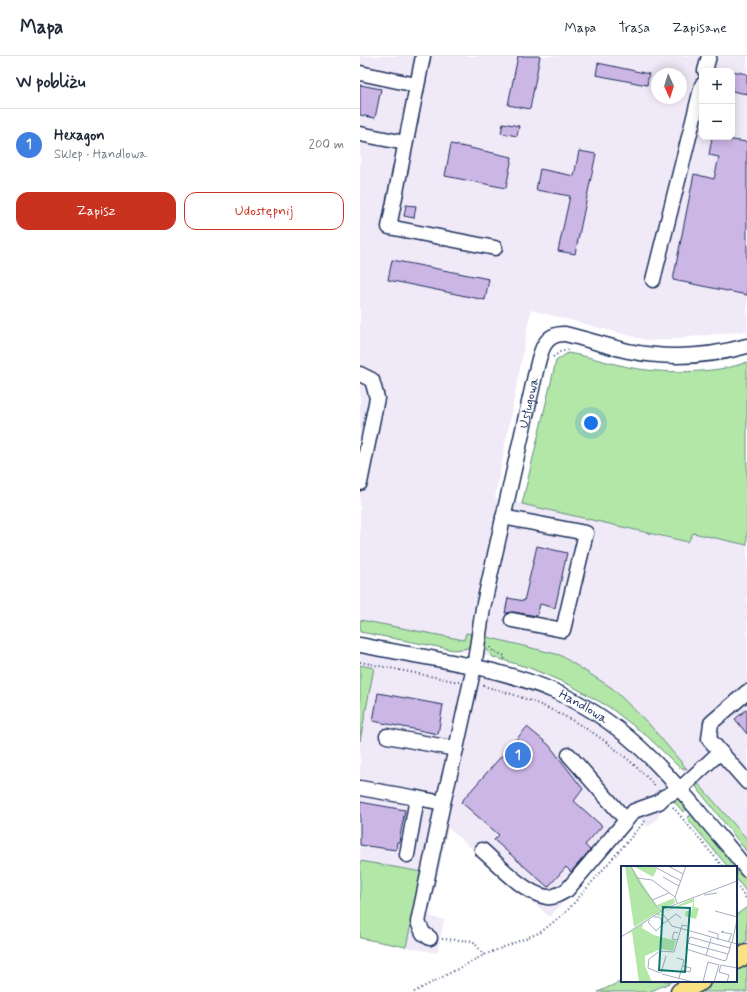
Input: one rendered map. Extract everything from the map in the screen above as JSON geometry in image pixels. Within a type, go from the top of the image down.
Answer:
[{"type":"main road","points":[[737,959],[747,954]]},
{"type":"main road","points":[[680,992],[699,982]]},
{"type":"street","points":[[423,56],[416,85],[390,227],[495,248]]},
{"type":"street","points":[[706,68],[709,56]]},
{"type":"street","points":[[360,73],[416,85]]},
{"type":"street","points":[[653,280],[699,97]]},
{"type":"street","points":[[360,134],[405,143]]},
{"type":"street","name":"Usługowa","points":[[430,938],[423,933],[418,922],[474,667],[483,608],[542,348],[550,338],[565,334],[628,351],[660,355],[708,354],[747,346]]},
{"type":"street","points":[[360,374],[372,380],[377,398],[360,479]]},
{"type":"street","points":[[504,517],[586,533],[563,630],[512,620]]},
{"type":"street","name":"Handlowa","points":[[360,645],[501,673],[554,691],[588,710],[629,737],[652,757],[747,870]]},
{"type":"street","points":[[747,692],[711,723],[709,739],[747,782]]},
{"type":"street","points":[[387,736],[456,749]]},
{"type":"street","points":[[482,850],[530,892],[548,898],[557,896],[567,890],[634,811],[659,802],[664,797],[680,789],[720,752]]},
{"type":"street","points":[[569,755],[626,820]]},
{"type":"street","points":[[360,788],[443,803]]},
{"type":"street","points":[[407,855],[417,798]]},
{"type":"path","points":[[550,362],[560,352],[572,349]]},
{"type":"path","points":[[489,644],[493,651],[505,656]]},
{"type":"path","points":[[360,662],[470,684],[518,696],[570,719],[626,757],[664,797],[721,866]]},
{"type":"path","points":[[737,885],[747,900]]},
{"type":"path","points":[[430,938],[473,941],[484,955]]},
{"type":"shaded area","points":[[360,56],[747,56],[747,331],[650,341],[531,310],[495,498],[551,509],[688,541],[693,533],[747,545],[747,852],[731,829],[679,767],[648,737],[609,707],[570,685],[522,666],[492,657],[360,632]]},
{"type":"shaded area","points":[[360,650],[493,676],[518,684],[565,703],[589,716],[624,741],[664,779],[683,800],[672,799],[666,803],[657,819],[648,827],[638,817],[550,917],[448,828],[429,916],[444,920],[437,953],[406,947],[421,872],[360,861]]},
{"type":"green space","points":[[568,353],[628,367],[672,372],[720,369],[747,362],[747,545],[693,533],[688,542],[522,504],[556,361]]},
{"type":"green space","points":[[360,620],[464,640],[466,633],[475,635],[468,648],[454,650],[360,632]]},
{"type":"green space","points":[[487,637],[560,655],[612,688],[649,724],[687,769],[679,767],[648,737],[609,707],[570,685],[530,668],[493,657],[485,647]]},
{"type":"green space","points":[[360,665],[374,668],[360,741]]},
{"type":"green space","points":[[696,781],[747,839],[747,852],[697,788]]},
{"type":"green space","points":[[672,799],[679,799],[689,808],[683,812]]},
{"type":"green space","points":[[693,813],[736,866],[727,866],[687,818]]},
{"type":"green space","points":[[360,861],[422,872],[406,947],[360,938]]},
{"type":"green space","points":[[737,868],[747,880],[747,893],[737,879]]},
{"type":"green space","points":[[747,907],[747,941],[737,947],[737,914]]},
{"type":"green space","points":[[747,961],[747,992],[692,992],[710,982],[737,982],[737,966]]},
{"type":"green space","points":[[621,981],[672,982],[649,992],[598,992]]},
{"type":"building","points":[[518,56],[540,56],[530,109],[508,105]]},
{"type":"building","points":[[598,63],[649,74],[647,85],[596,75]]},
{"type":"building","points":[[735,72],[747,74],[747,94],[735,92]]},
{"type":"building","points":[[360,85],[381,89],[375,118],[360,115]]},
{"type":"building","points":[[503,123],[519,126],[517,136],[501,133]]},
{"type":"building","points":[[712,140],[733,140],[747,142],[747,295],[673,280],[694,174],[714,179],[719,157],[709,155]]},
{"type":"building","points":[[451,144],[512,157],[506,188],[445,176]]},
{"type":"building","points":[[579,151],[596,154],[575,254],[558,251],[570,196],[536,190],[540,169],[574,176]]},
{"type":"building","points":[[406,205],[416,206],[414,218],[404,216]]},
{"type":"building","points":[[392,260],[489,279],[485,300],[388,280]]},
{"type":"building","points":[[537,546],[567,553],[555,608],[540,604],[537,616],[514,612],[505,613],[508,598],[524,601]]},
{"type":"building","points":[[378,693],[443,705],[438,734],[373,721]]},
{"type":"building","points":[[747,709],[747,734],[735,719]]},
{"type":"building","points":[[527,727],[549,745],[583,789],[574,801],[602,826],[585,845],[590,850],[571,872],[566,867],[548,887],[494,840],[499,835],[461,802]]},
{"type":"building","points":[[360,802],[405,810],[396,850],[360,845]]},
{"type":"place","name":"Hexagon","points":[[518,755]]}]
